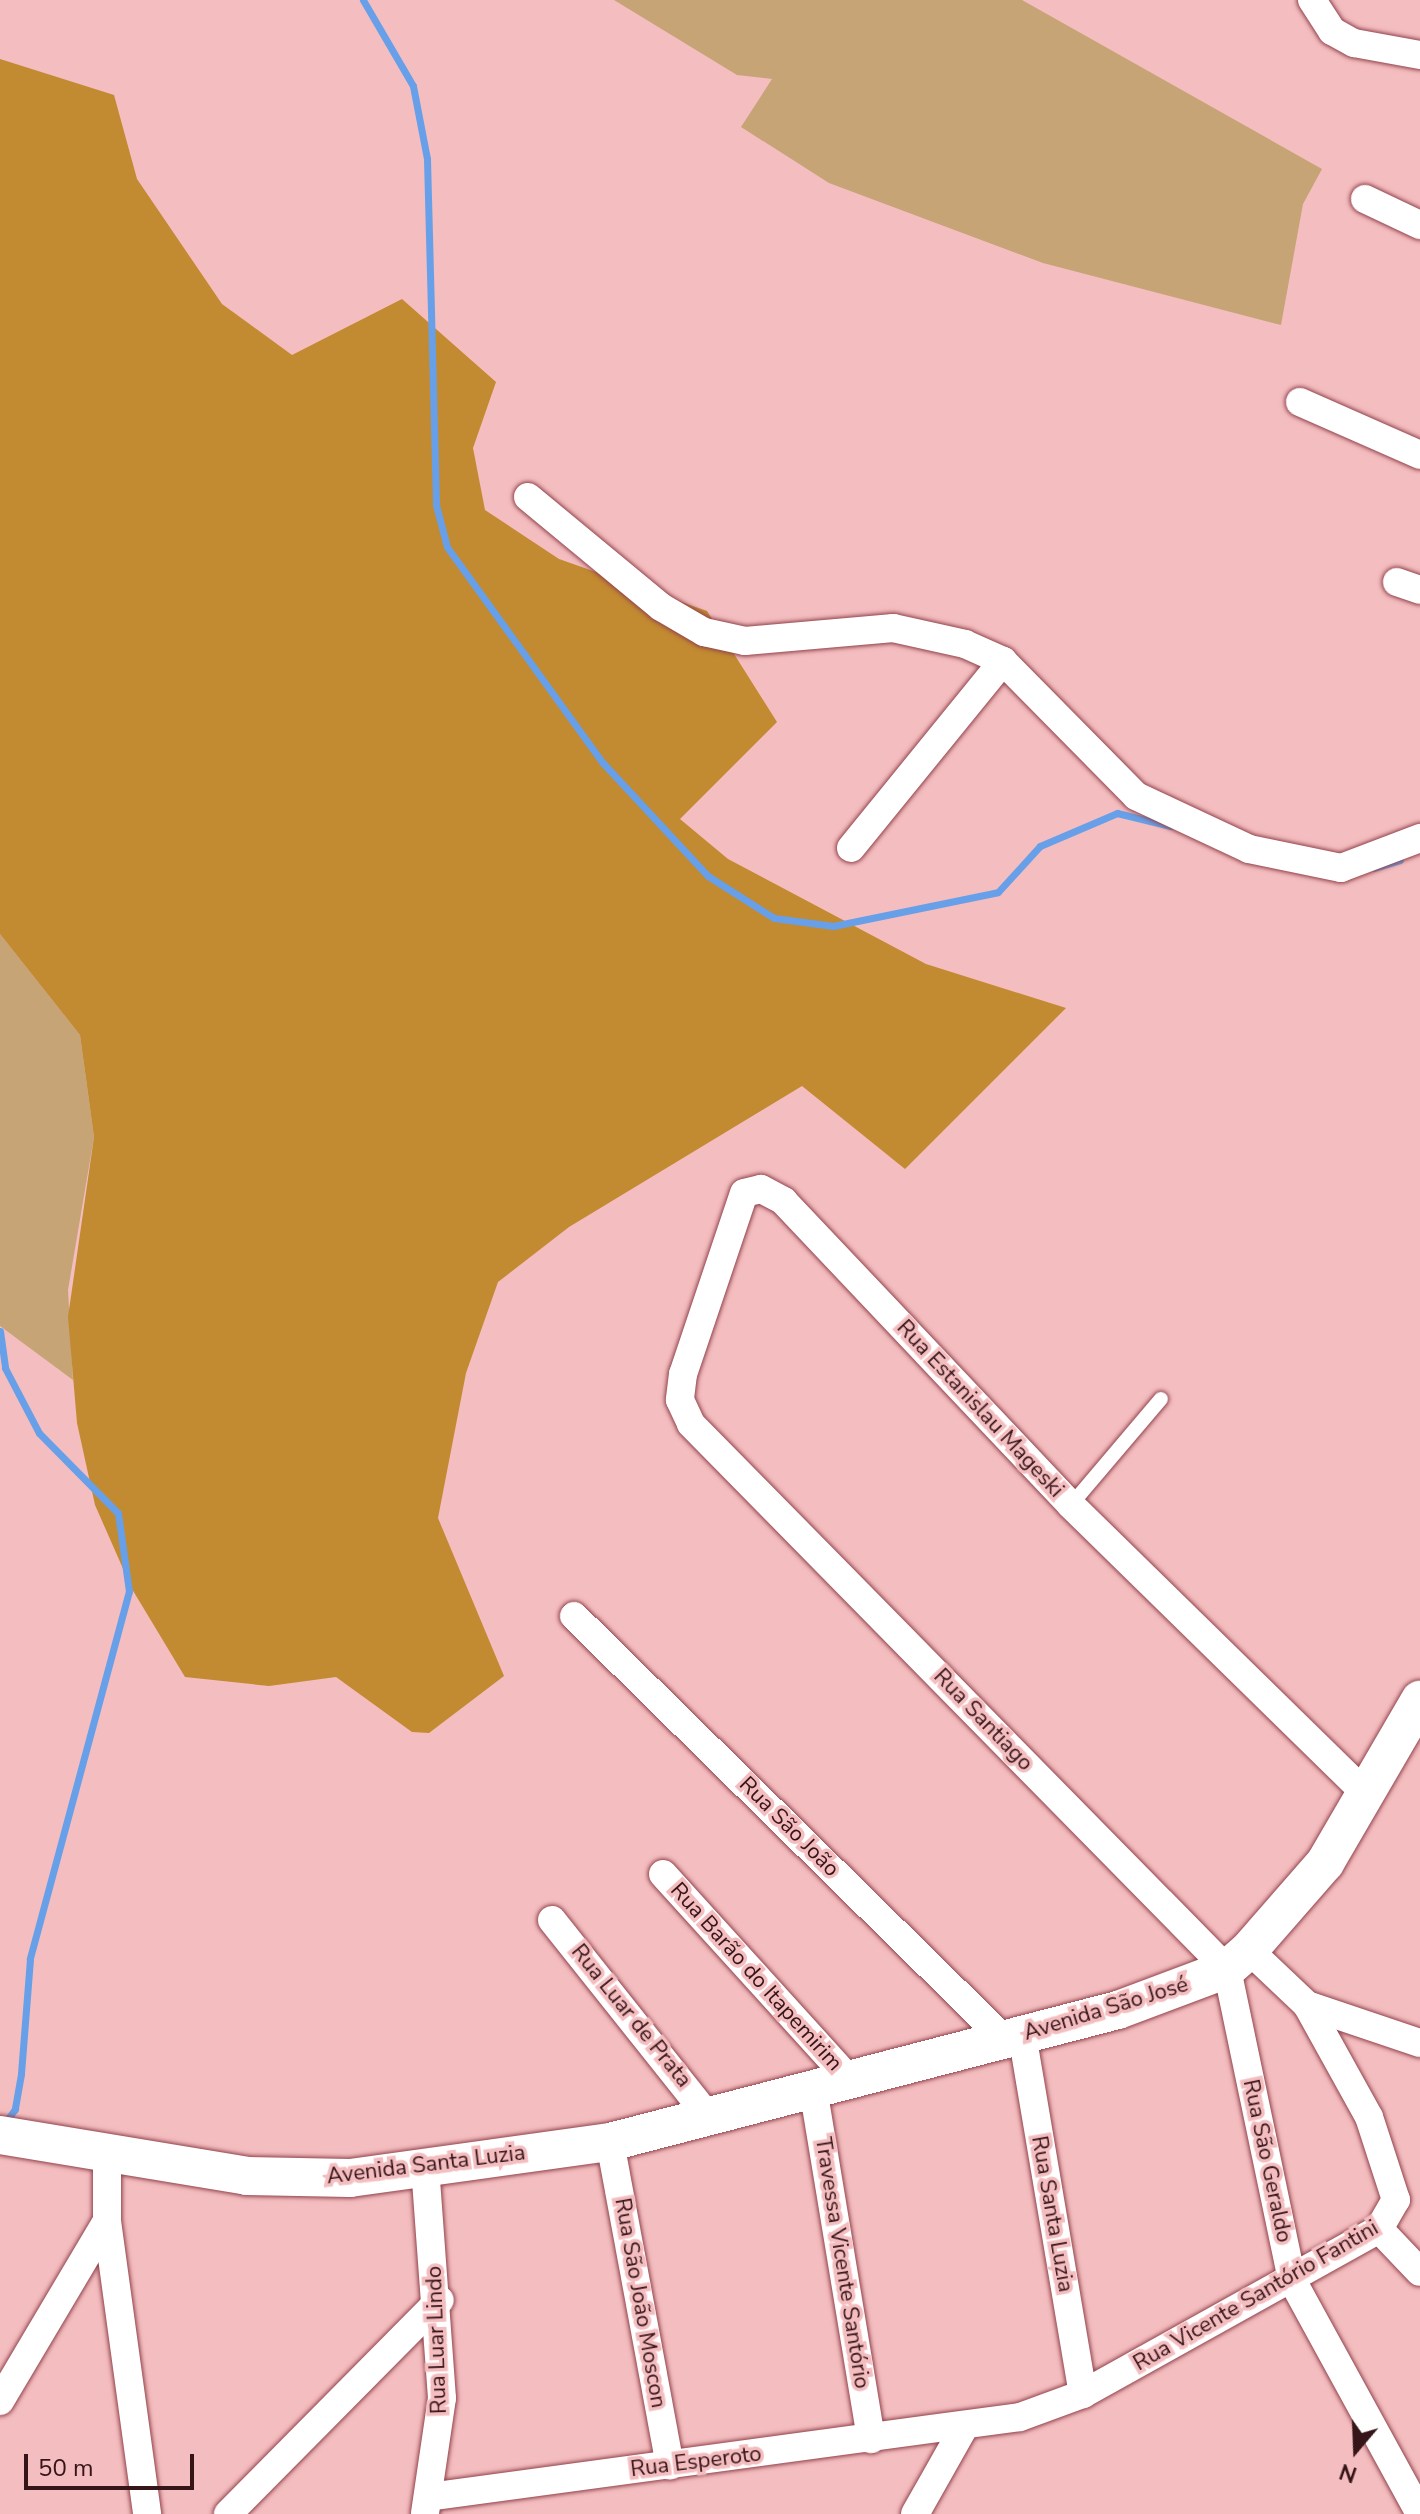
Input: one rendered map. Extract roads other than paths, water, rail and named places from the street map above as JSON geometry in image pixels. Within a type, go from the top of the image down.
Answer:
[{"type":"street","points":[[1312,0],[1332,31],[1354,43],[1420,55]]},
{"type":"street","points":[[1365,199],[1420,225]]},
{"type":"street","points":[[1300,402],[1420,455]]},
{"type":"street","points":[[528,497],[661,607],[723,639],[893,628],[965,644],[1003,661],[1136,796],[1249,849],[1341,868],[1420,838]]},
{"type":"street","points":[[851,848],[1003,661]]},
{"type":"street","name":"Rua Estanislau Mageski","points":[[680,1400],[689,1347],[738,1203],[744,1193],[761,1189],[784,1201],[1071,1505],[1367,1795]]},
{"type":"street","name":"Rua Santiago","points":[[680,1400],[707,1443],[1238,1960]]},
{"type":"street","name":"Rua São João","points":[[574,1616],[1013,2036]]},
{"type":"street","name":"Avenida São José","points":[[707,2115],[1118,2010],[1238,1960],[1325,1863],[1415,1722]]},
{"type":"street","name":"Rua Barão do Itapemirim","points":[[663,1874],[832,2084]]},
{"type":"street","name":"Rua Luar de Prata","points":[[552,1920],[707,2115]]},
{"type":"street","name":"Rua Vicente Santório Fantini","points":[[963,2429],[1083,2394],[1379,2229],[1396,2200],[1383,2150],[1307,2005],[1238,1960]]},
{"type":"street","name":"Rua São Geraldo","points":[[1238,1960],[1292,2280],[1420,2514]]},
{"type":"street","points":[[1307,2005],[1420,2043]]},
{"type":"street","name":"Rua Santa Luzia","points":[[1013,2036],[1083,2394]]},
{"type":"street","name":"Travessa Vicente Santório","points":[[832,2084],[871,2439]]},
{"type":"street","name":"Avenida Santa Luzia","points":[[0,2135],[299,2180],[610,2142],[707,2115]]},
{"type":"street","name":"Rua São João Moscon","points":[[610,2142],[670,2465]]},
{"type":"street","points":[[107,2149],[107,2221],[147,2514]]},
{"type":"street","name":"Rua Luar Lindo","points":[[425,2165],[440,2300],[442,2398],[427,2505]]},
{"type":"street","points":[[0,2401],[107,2221]]},
{"type":"street","points":[[1379,2229],[1420,2272]]},
{"type":"street","points":[[228,2514],[440,2300]]},
{"type":"street","points":[[915,2514],[963,2429]]},
{"type":"street","name":"Rua Esperoto","points":[[427,2505],[670,2465],[963,2429]]},
{"type":"lane","points":[[1071,1505],[1161,1399]]},
{"type":"waterway","points":[[363,0],[413,86],[427,159],[436,505],[447,547],[603,763],[708,876],[774,918],[833,926],[998,892],[1040,846],[1117,813],[1170,826]]},
{"type":"waterway","points":[[1374,868],[1400,860]]},
{"type":"waterway","points":[[0,1331],[5,1368],[39,1433],[118,1513],[129,1591],[30,1959],[21,2074],[15,2109],[4,2124]]}]
